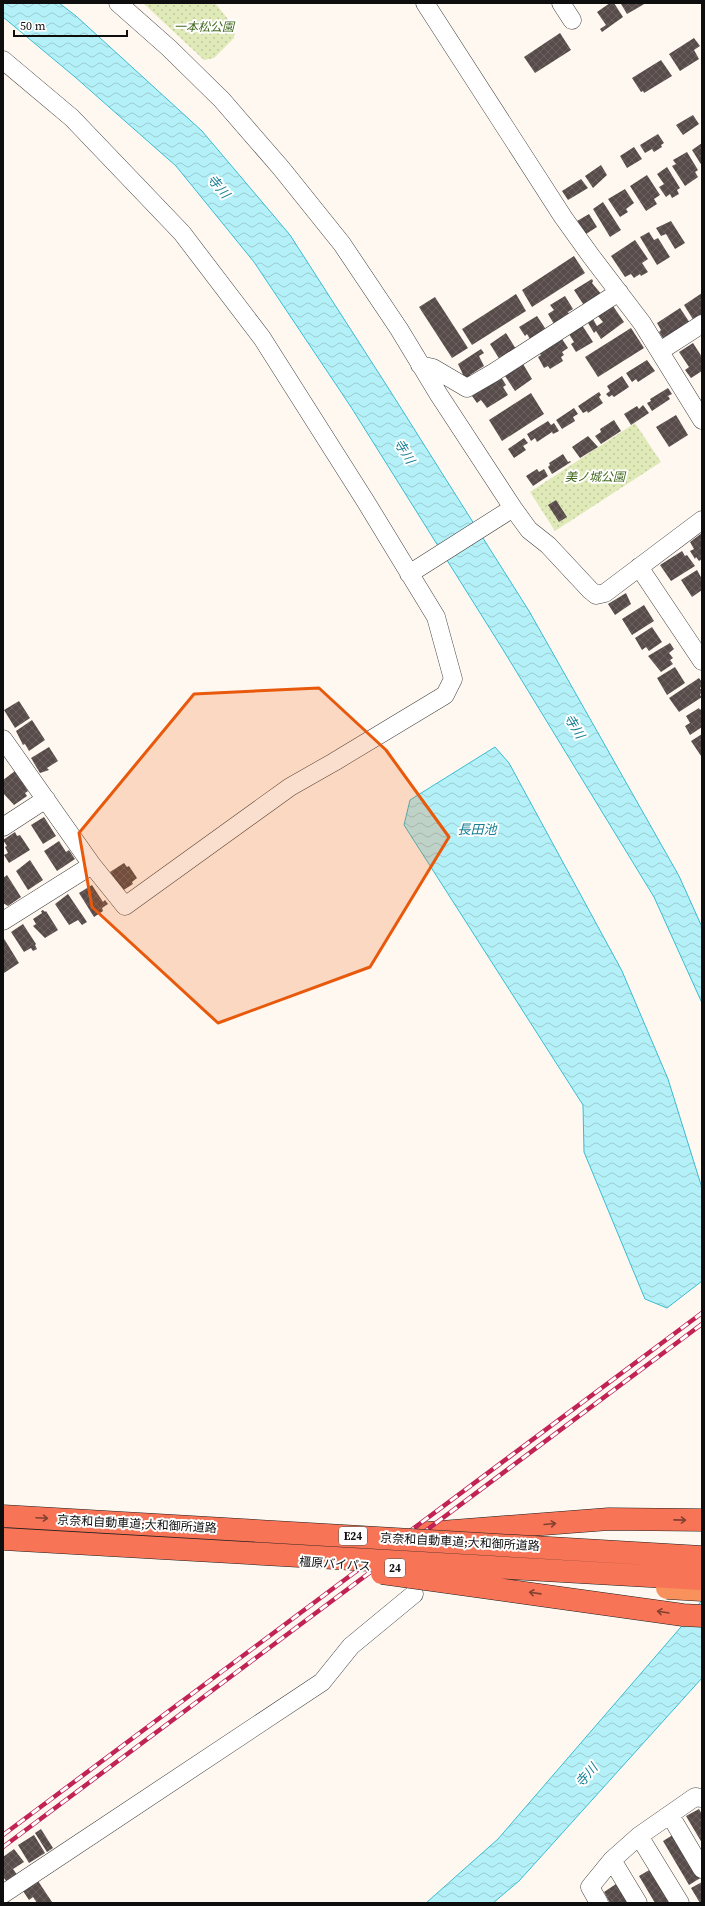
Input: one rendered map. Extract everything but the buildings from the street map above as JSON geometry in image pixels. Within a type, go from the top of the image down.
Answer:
[{"type":"highway","name":"京奈和自動車道;大和御所道路","points":[[3,1516],[702,1557]]},
{"type":"highway","points":[[91,1516],[302,1529],[702,1548]]},
{"type":"highway","points":[[428,1534],[609,1519],[702,1520]]},
{"type":"highway","name":"京奈和自動車道;大和御所道路","points":[[3,1539],[702,1579]]},
{"type":"highway","name":"橿原バイパス","points":[[87,1549],[300,1561],[702,1590]]},
{"type":"highway","points":[[300,1561],[702,1616]]},
{"type":"street","points":[[118,3],[169,48],[222,100],[281,168],[342,244],[439,395],[509,510],[529,530],[548,545],[596,595],[604,593],[702,520]]},
{"type":"street","points":[[425,3],[563,217],[660,350],[702,420]]},
{"type":"street","points":[[561,3],[572,20]]},
{"type":"street","points":[[3,60],[72,118],[182,233],[262,338],[362,496],[414,571],[436,617],[453,680],[445,695],[290,787],[125,906],[92,865],[3,739]]},
{"type":"street","points":[[420,365],[433,368],[467,388],[493,373],[619,292]]},
{"type":"street","points":[[660,350],[702,324]]},
{"type":"street","points":[[414,571],[509,510]]},
{"type":"street","points":[[640,567],[702,661]]},
{"type":"street","points":[[3,827],[46,799]]},
{"type":"street","points":[[3,921],[92,865]]},
{"type":"street","points":[[3,1894],[322,1682],[351,1646],[414,1594]]},
{"type":"street","points":[[599,1903],[590,1887],[612,1860],[639,1836],[695,1797],[702,1798]]},
{"type":"street","points":[[670,1815],[702,1869]]},
{"type":"street","points":[[639,1836],[680,1903]]},
{"type":"street","points":[[612,1860],[638,1903]]},
{"type":"highlighted area","points":[[319,688],[386,750],[449,837],[370,967],[218,1023],[92,907],[79,833],[194,694]]},
{"type":"green space","name":"一本松公園","points":[[143,3],[215,3],[235,28],[234,38],[214,58],[204,60]]},
{"type":"green space","name":"美ノ城公園","points":[[635,423],[661,462],[555,531],[530,492]]},
{"type":"water","name":"寺川","points":[[3,3],[59,3],[76,16],[202,131],[290,235],[529,611],[679,876],[702,927],[702,1003],[654,897],[502,648],[351,407],[254,262],[176,166],[75,77],[3,17]]},
{"type":"water","name":"長田池","points":[[495,747],[509,763],[622,971],[668,1079],[702,1188],[702,1281],[667,1308],[645,1299],[584,1152],[583,1105],[404,825],[410,800]]},
{"type":"water","name":"寺川","points":[[702,1600],[702,1678],[519,1881],[493,1903],[426,1903],[498,1839],[687,1620]]},
{"type":"railway","points":[[3,1835],[702,1313]]},
{"type":"railway","points":[[3,1847],[702,1324]]}]
